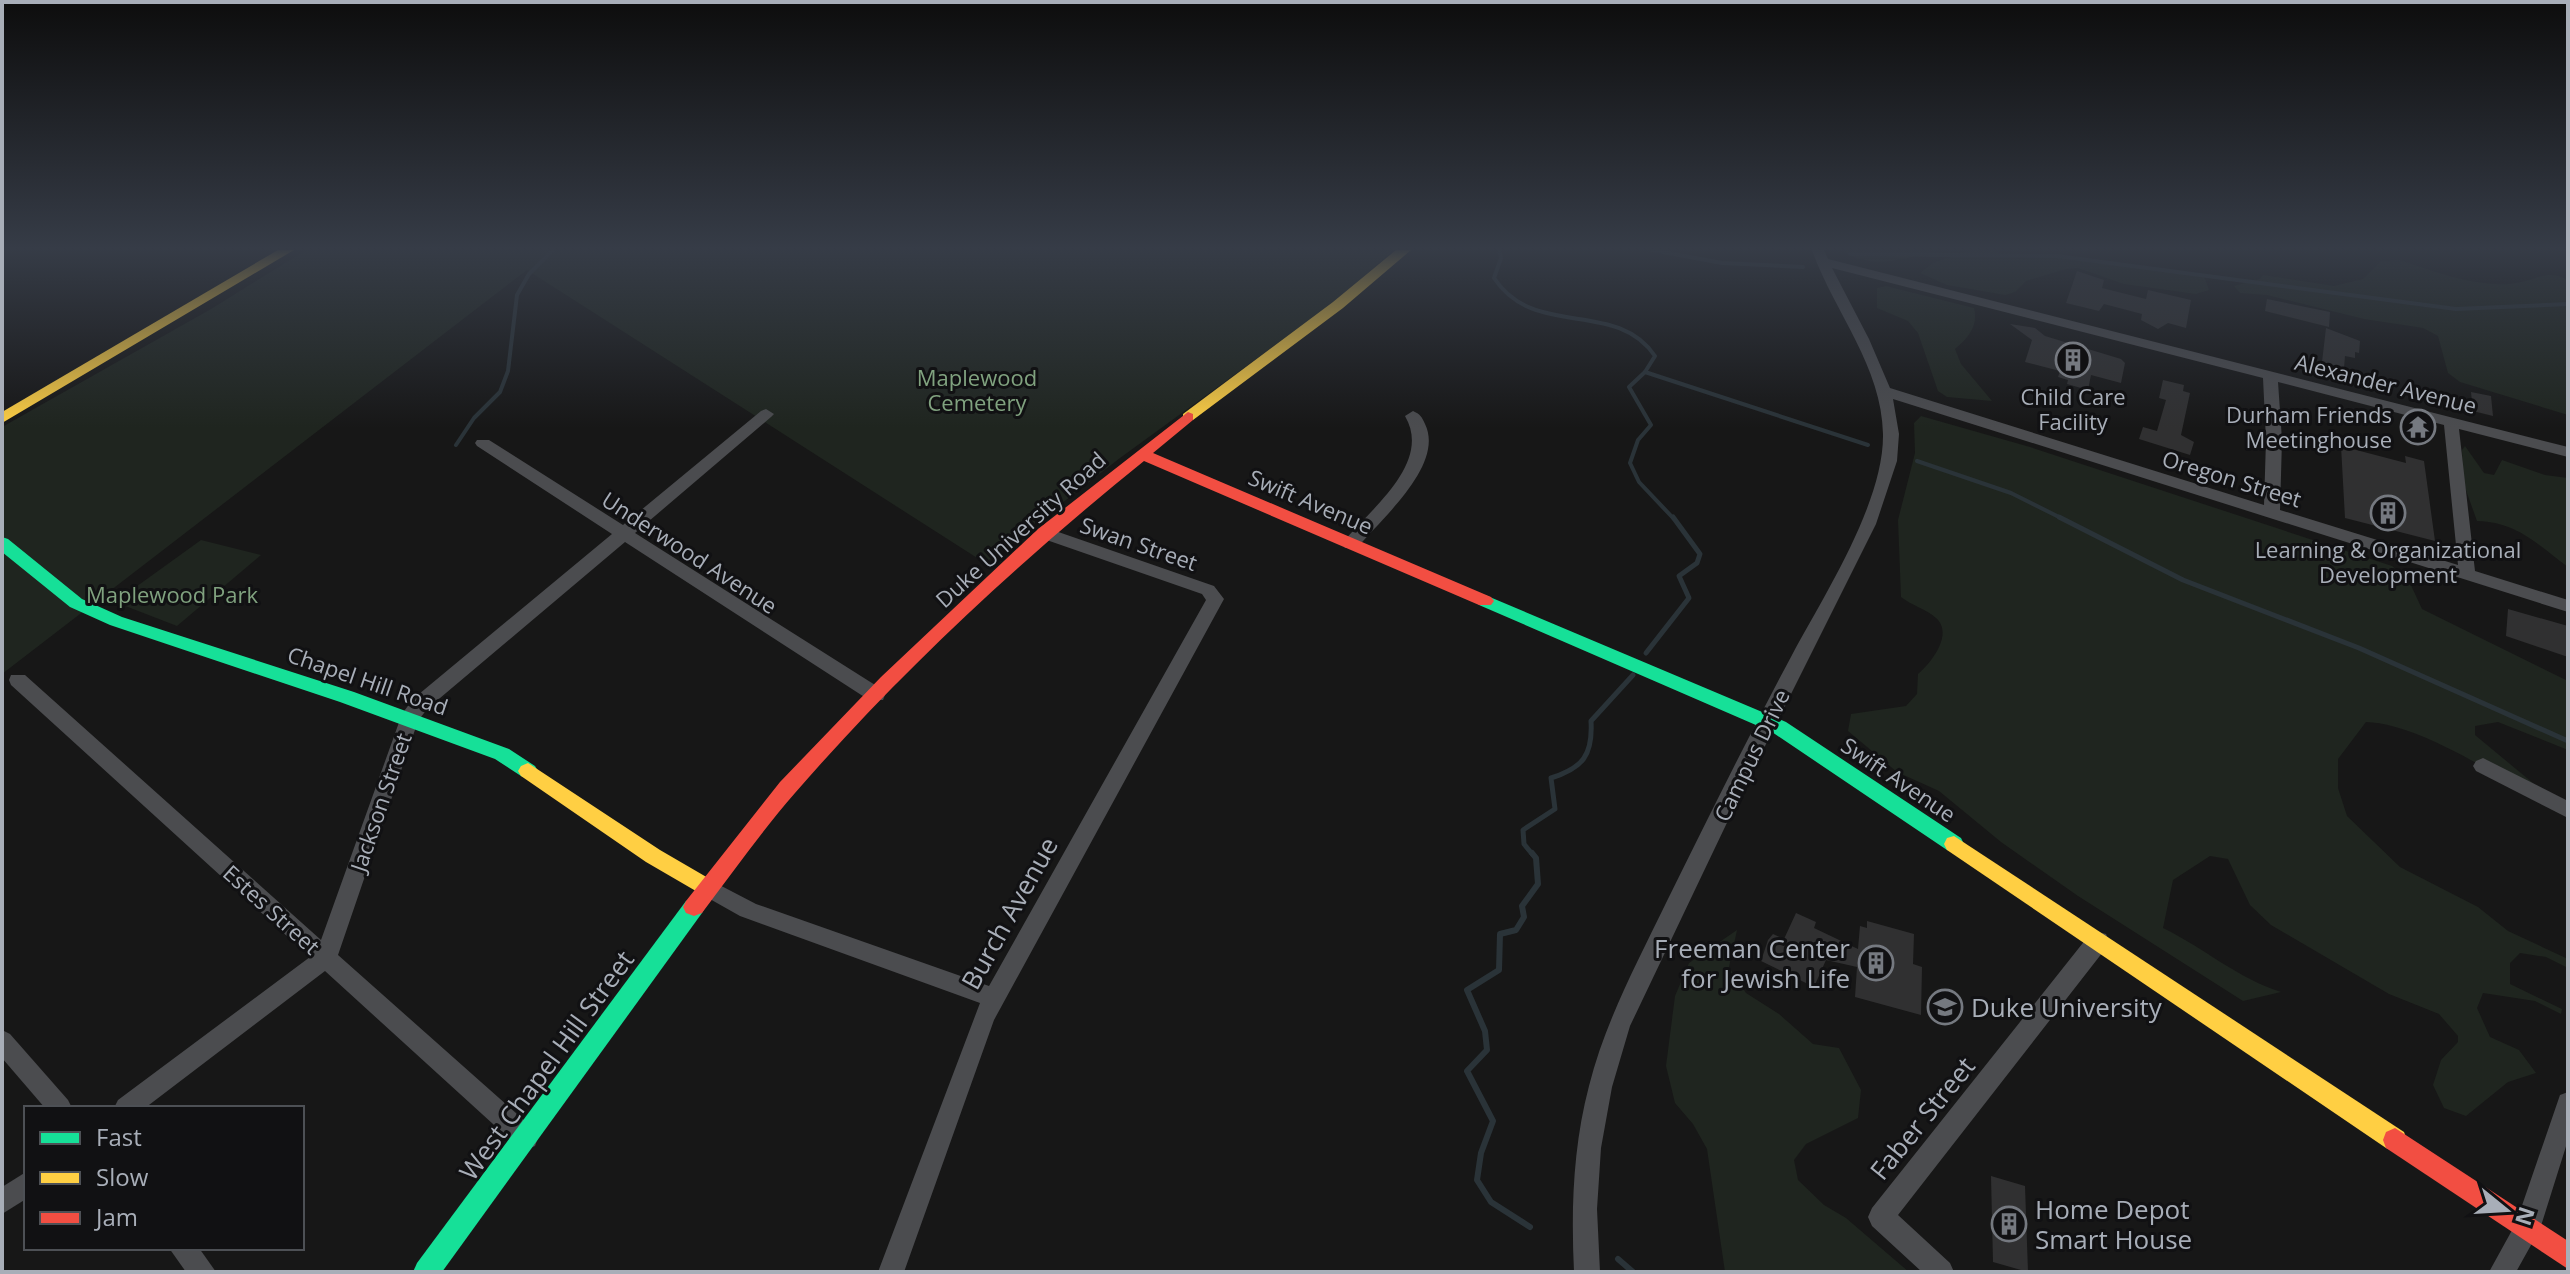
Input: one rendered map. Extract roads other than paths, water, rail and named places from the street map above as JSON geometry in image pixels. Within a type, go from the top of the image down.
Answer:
[{"type":"street","points":[[2,418],[186,309]]},
{"type":"street","name":"Duke University Road","points":[[708,888],[787,788],[876,695],[1044,533],[1215,395],[1332,309]]},
{"type":"street","name":"Campus Drive","points":[[1587,1272],[1585,1176],[1593,1107],[1603,1069],[1647,965],[1880,493],[1891,446],[1884,391],[1847,309]]},
{"type":"street","name":"Alexander Avenue","points":[[2020,309],[2568,452]]},
{"type":"street","points":[[2270,376],[2274,440],[2272,514]]},
{"type":"street","name":"Oregon Street","points":[[1884,391],[2568,606]]},
{"type":"street","name":"Jackson Street","points":[[326,958],[409,719],[420,704],[766,414]]},
{"type":"street","points":[[1351,544],[1412,473],[1419,460],[1422,428],[1413,416]]},
{"type":"street","points":[[2451,423],[2467,574]]},
{"type":"street","name":"Underwood Avenue","points":[[483,443],[876,695]]},
{"type":"street","name":"Swift Avenue","points":[[1142,454],[1767,721],[2568,1256]]},
{"type":"street","name":"Swan Street","points":[[1044,533],[1208,590],[1215,599]]},
{"type":"street","name":"Chapel Hill Road","points":[[2,543],[76,603],[116,621],[478,743],[529,769],[609,827],[708,888]]},
{"type":"street","name":"Burch Avenue","points":[[891,1272],[984,1017],[1215,599]]},
{"type":"street","name":"Estes Street","points":[[18,680],[526,1138]]},
{"type":"street","points":[[2483,766],[2568,810]]},
{"type":"street","points":[[708,888],[748,910],[994,998]]},
{"type":"street","name":"West Chapel Hill Street","points":[[426,1272],[708,888]]},
{"type":"street","name":"Faber Street","points":[[1941,1272],[1881,1217],[2098,941]]},
{"type":"street","points":[[129,1106],[326,958]]},
{"type":"street","points":[[2,1041],[58,1106]]},
{"type":"street","points":[[2502,1272],[2527,1229],[2568,1103]]},
{"type":"street","points":[[2,1202],[24,1186]]},
{"type":"street","points":[[184,1250],[203,1272]]},
{"type":"waterway","points":[[456,445],[474,418],[500,392],[508,371],[515,309]]},
{"type":"waterway","points":[[1536,309],[1598,322],[1619,328],[1639,339],[1655,356],[1645,372]]},
{"type":"waterway","points":[[1645,372],[1868,445]]},
{"type":"waterway","points":[[1645,372],[1629,387],[1651,425],[1638,440],[1630,463],[1639,482],[1674,519]]},
{"type":"waterway","points":[[1917,461],[2011,493],[2059,517]]},
{"type":"waterway","points":[[1646,653],[1689,598],[1679,576],[1697,563],[1700,554],[1673,517]]},
{"type":"waterway","points":[[2059,517],[2063,519]]},
{"type":"waterway","points":[[2059,517],[2183,580],[2359,648],[2568,741]]},
{"type":"waterway","points":[[1533,855],[1524,844],[1523,830],[1555,809],[1551,778],[1571,770],[1584,758],[1590,743],[1591,721],[1633,675]]},
{"type":"waterway","points":[[1530,1227],[1491,1202],[1477,1180],[1481,1153],[1493,1121],[1467,1071],[1487,1050],[1485,1031],[1467,990],[1499,970],[1500,934],[1516,930],[1524,917],[1522,906],[1538,884],[1536,858],[1532,853]]},
{"type":"waterway","points":[[1618,1259],[1633,1272]]},
{"type":"place","name":"Child Care Facility","points":[[2073,360]]},
{"type":"place","name":"Durham Friends Meetinghouse","points":[[2418,427]]},
{"type":"place","name":"Learning & Organizational Development","points":[[2388,513]]},
{"type":"place","name":"Freeman Center for Jewish Life","points":[[1876,963]]},
{"type":"place","name":"Duke University","points":[[1945,1007]]},
{"type":"place","name":"Home Depot Smart House","points":[[2009,1224]]},
{"type":"park label","name":"Maplewood Cemetery","points":[[977,390]]},
{"type":"park label","name":"Maplewood Park","points":[[172,594]]}]
